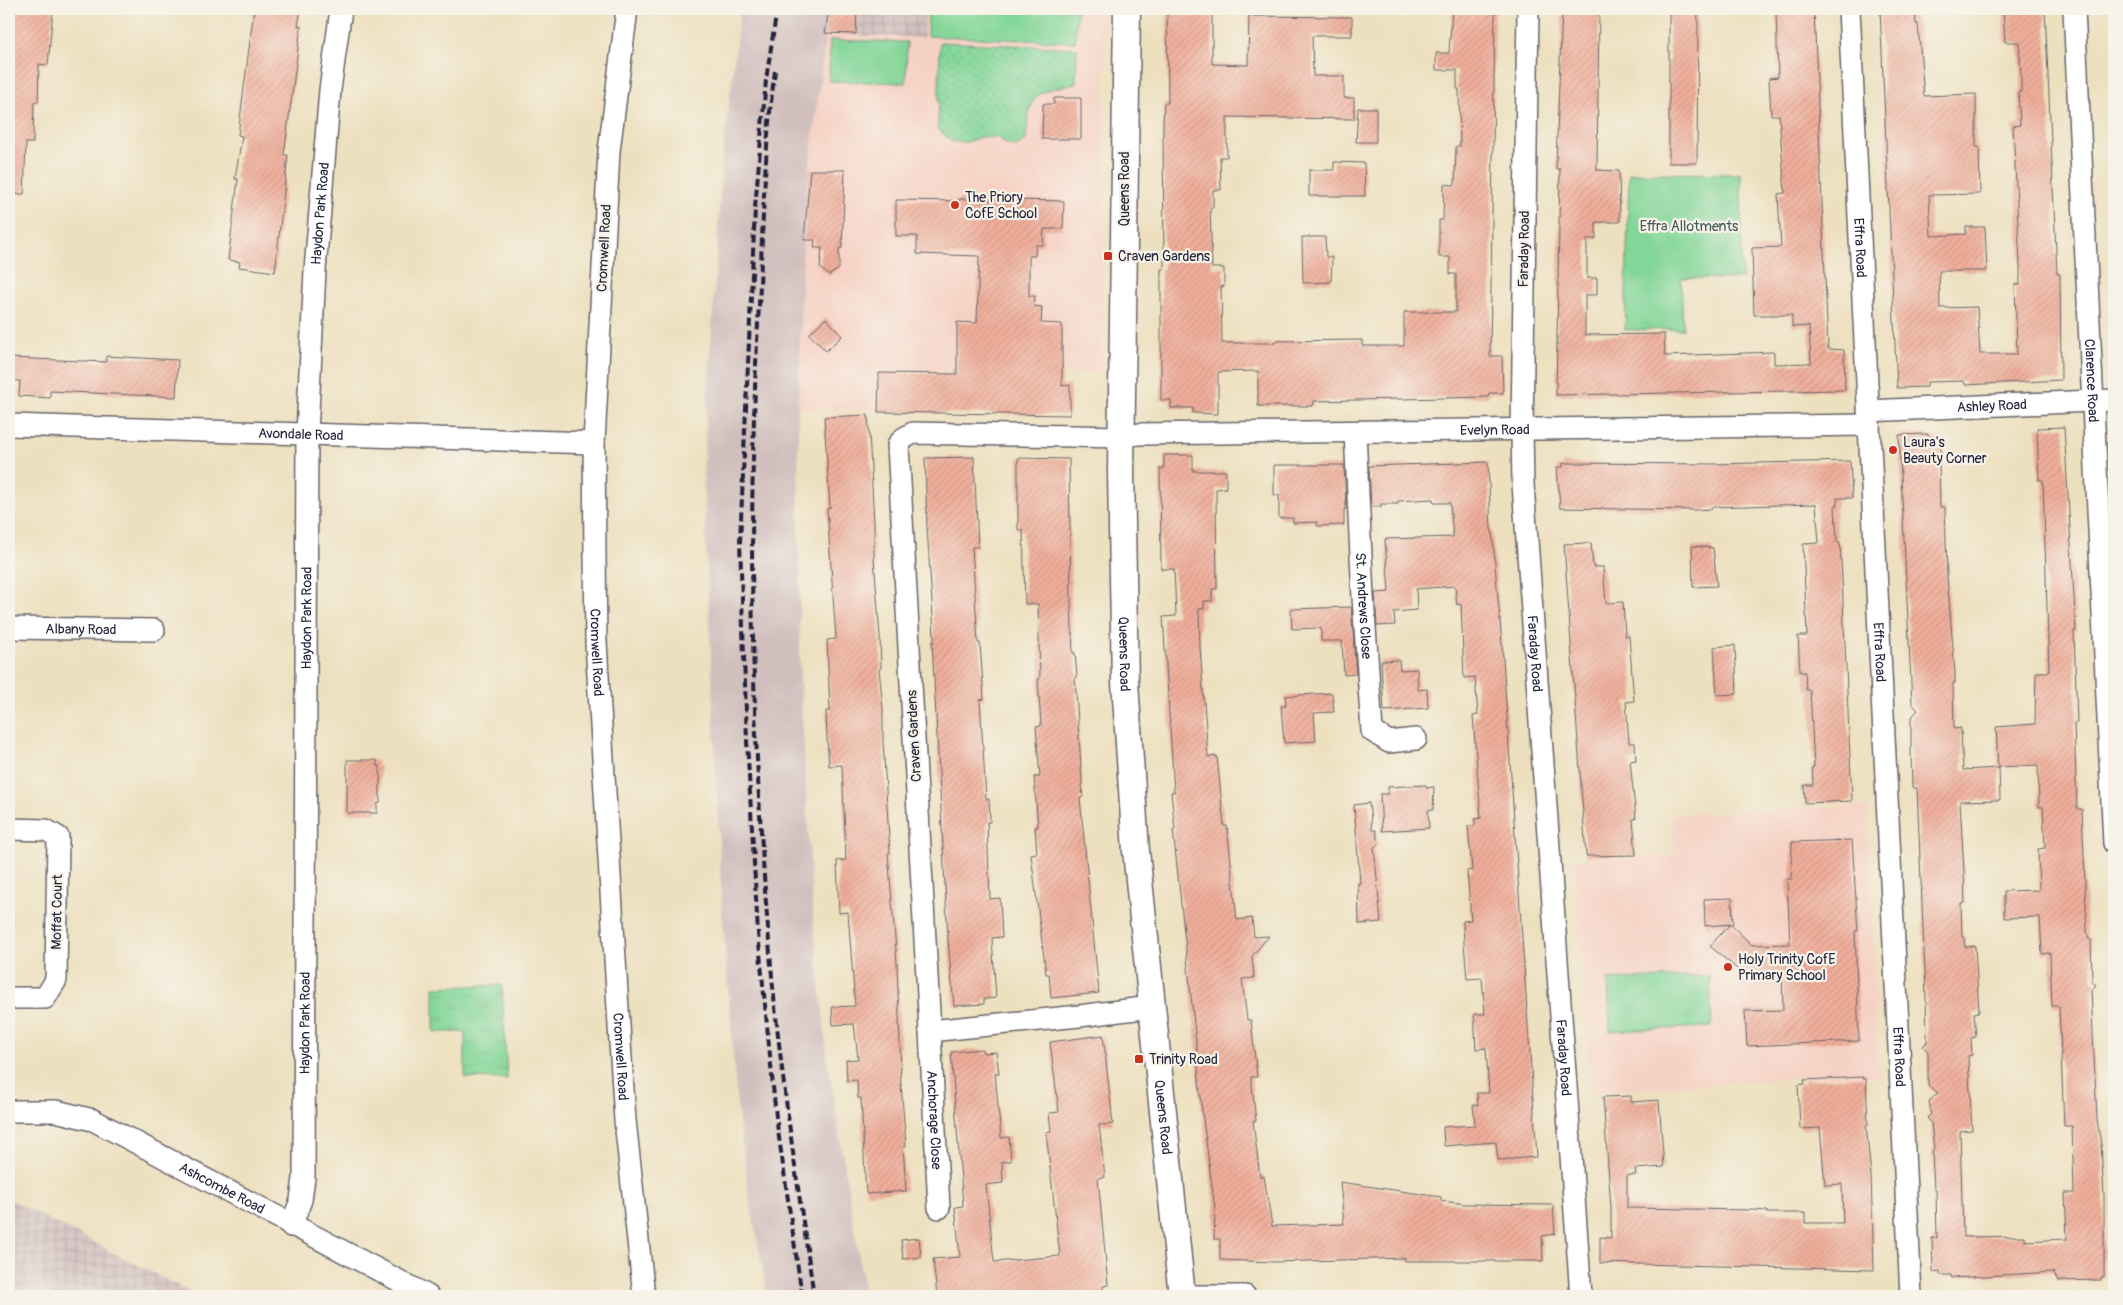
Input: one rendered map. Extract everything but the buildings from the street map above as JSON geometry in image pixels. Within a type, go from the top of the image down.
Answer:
[{"type":"street","name":"Haydon Park Road","points":[[291,1226],[301,1200],[304,1178],[307,433],[317,251],[330,90],[341,9]]},
{"type":"street","name":"Cromwell Road","points":[[627,9],[609,151],[594,442],[596,642],[625,1120],[644,1296]]},
{"type":"street","name":"Queens Road","points":[[1126,9],[1121,437],[1125,682],[1136,851],[1182,1296]]},
{"type":"street","name":"Faraday Road","points":[[1528,9],[1522,430],[1523,484],[1581,1296]]},
{"type":"street","name":"Effra Road","points":[[1849,9],[1868,418],[1891,837],[1911,1296]]},
{"type":"street","name":"Clarence Road","points":[[2074,9],[2104,400],[2114,843]]},
{"type":"street","name":"Ashley Road","points":[[1868,418],[2104,400]]},
{"type":"street","name":"Evelyn Road","points":[[1121,437],[1139,434],[1522,430],[1868,418]]},
{"type":"street","name":"Avondale Road","points":[[9,424],[594,442]]},
{"type":"street","name":"St. Andrews Close","points":[[1356,432],[1363,597],[1372,731],[1389,742],[1416,740]]},
{"type":"street","name":"Craven Gardens","points":[[930,1031],[898,445],[904,438],[913,433],[1121,437]]},
{"type":"street","name":"Albany Road","points":[[9,628],[154,630]]},
{"type":"street","name":"Moffat Court","points":[[9,829],[46,830],[58,837],[56,980],[45,998],[9,998]]},
{"type":"street","points":[[930,1031],[1151,1007]]},
{"type":"street","name":"Anchorage Close","points":[[930,1031],[939,1208]]},
{"type":"street","name":"Ashcombe Road","points":[[9,1111],[56,1112],[92,1120],[291,1226],[428,1296]]},
{"type":"street","points":[[1182,1296],[1245,1296]]},
{"type":"shaded area","points":[[740,9],[829,9],[809,170],[803,240],[798,408],[800,678],[813,917],[828,1062],[865,1296],[768,1296],[750,1202],[737,1106],[722,910],[703,473],[722,164]]},
{"type":"shaded area","points":[[829,9],[925,9],[924,38],[825,34]]},
{"type":"shaded area","name":"The Priory CofE School","points":[[925,9],[1106,9],[1102,374],[877,370],[875,410],[798,408],[803,240],[825,34],[924,38]]},
{"type":"shaded area","name":"Holy Trinity CofE Primary School","points":[[1867,806],[1879,1076],[1791,1078],[1591,1092],[1574,859],[1675,855],[1671,815]]},
{"type":"shaded area","points":[[9,1199],[198,1296],[9,1296]]},
{"type":"green space","points":[[928,9],[1077,9],[1075,42],[927,36]]},
{"type":"green space","points":[[830,40],[907,42],[906,83],[829,81]]},
{"type":"green space","points":[[940,42],[1077,48],[1076,83],[1041,93],[1036,98],[1029,113],[1026,140],[1017,147],[1006,144],[998,137],[980,137],[967,142],[951,141],[938,129]]},
{"type":"green space","name":"Effra Allotments","points":[[1629,173],[1741,174],[1742,279],[1681,278],[1683,329],[1625,330]]},
{"type":"green space","points":[[1710,976],[1712,1027],[1610,1031],[1608,980]]},
{"type":"green space","points":[[502,985],[507,1079],[465,1078],[465,1032],[434,1032],[434,987]]},
{"type":"railway","points":[[777,9],[766,80],[755,208],[740,542],[747,741],[758,933],[776,1117],[802,1296]]},
{"type":"railway","points":[[775,71],[766,158],[755,382],[752,538],[755,695],[762,851],[776,1021],[814,1296]]},
{"type":"place","name":"The Priory CofE School","points":[[955,205]]},
{"type":"place","name":"Craven Gardens","points":[[1108,256]]},
{"type":"place","name":"Laura's Beauty Corner","points":[[1893,450]]},
{"type":"place","name":"Holy Trinity CofE Primary School","points":[[1728,967]]},
{"type":"place","name":"Trinity Road","points":[[1139,1059]]}]
